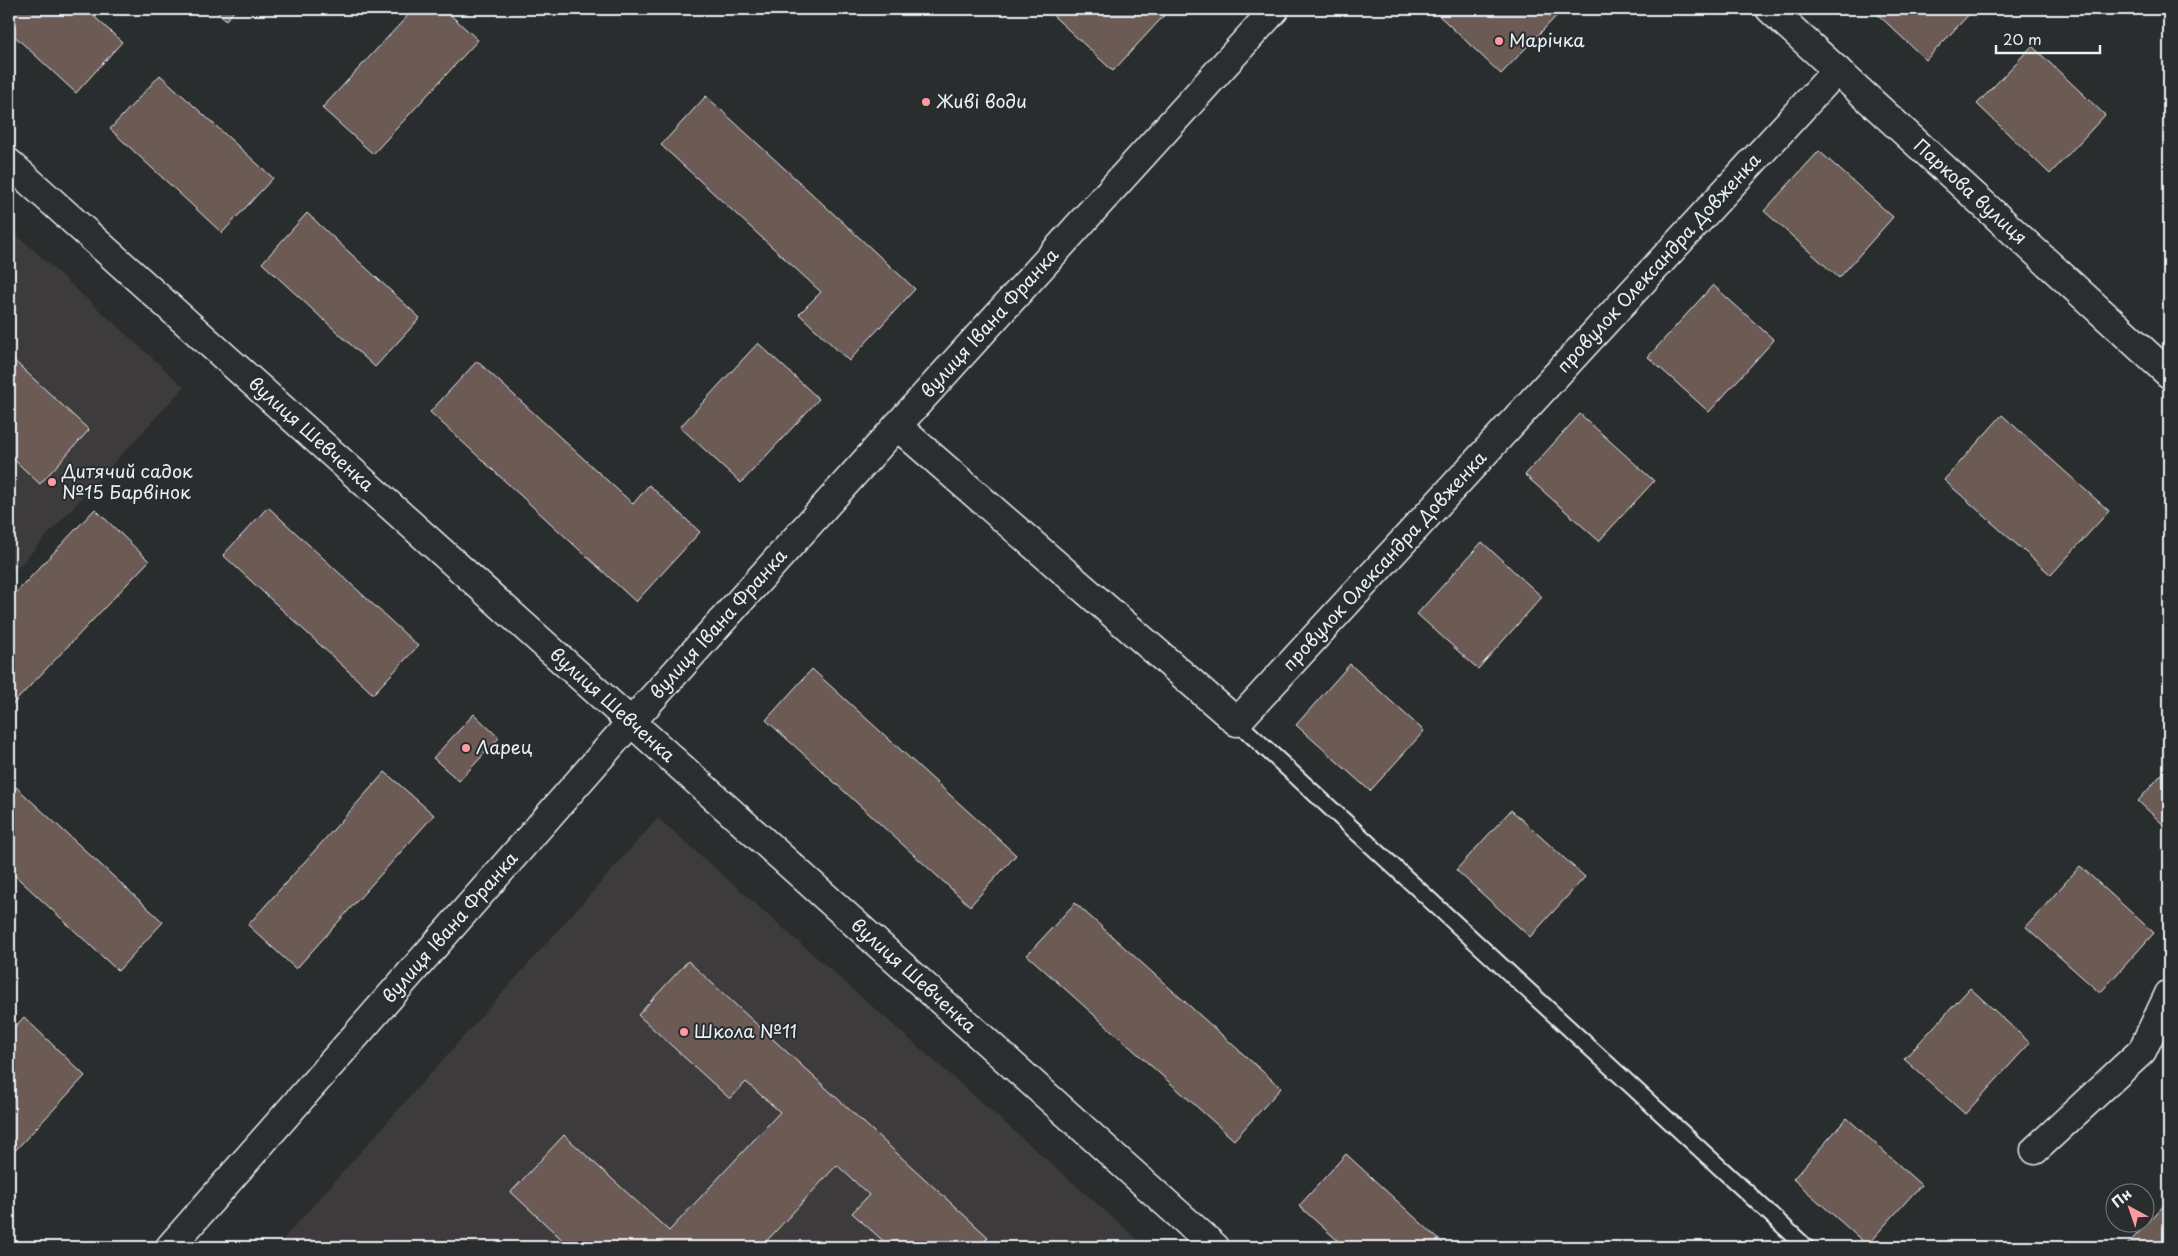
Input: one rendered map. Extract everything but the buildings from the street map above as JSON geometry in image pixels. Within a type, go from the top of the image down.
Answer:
[{"type":"street","name":"вулиця Івана Франка","points":[[170,1247],[632,721],[1276,9]]},
{"type":"street","name":"Паркова вулиця","points":[[1770,9],[2169,374]]},
{"type":"street","name":"провулок Олександра Довженка","points":[[1238,722],[1837,70]]},
{"type":"street","name":"вулиця Шевченка","points":[[9,163],[1215,1247]]},
{"type":"street","points":[[897,426],[1238,722]]},
{"type":"street","points":[[2035,1150],[2142,1050],[2169,994]]},
{"type":"lane","points":[[1238,722],[1806,1247]]},
{"type":"shaded area","name":"Дитячий садок №15 Барвінок","points":[[9,228],[184,387],[9,577]]},
{"type":"shaded area","name":"Школа №11","points":[[658,818],[1146,1247],[276,1247]]},
{"type":"place","name":"Марічка","points":[[1499,41]]},
{"type":"place","name":"Живі води","points":[[926,102]]},
{"type":"place","name":"Дитячий садок №15 Барвінок","points":[[52,482]]},
{"type":"place","name":"Ларец","points":[[466,748]]},
{"type":"place","name":"Школа №11","points":[[684,1032]]}]
